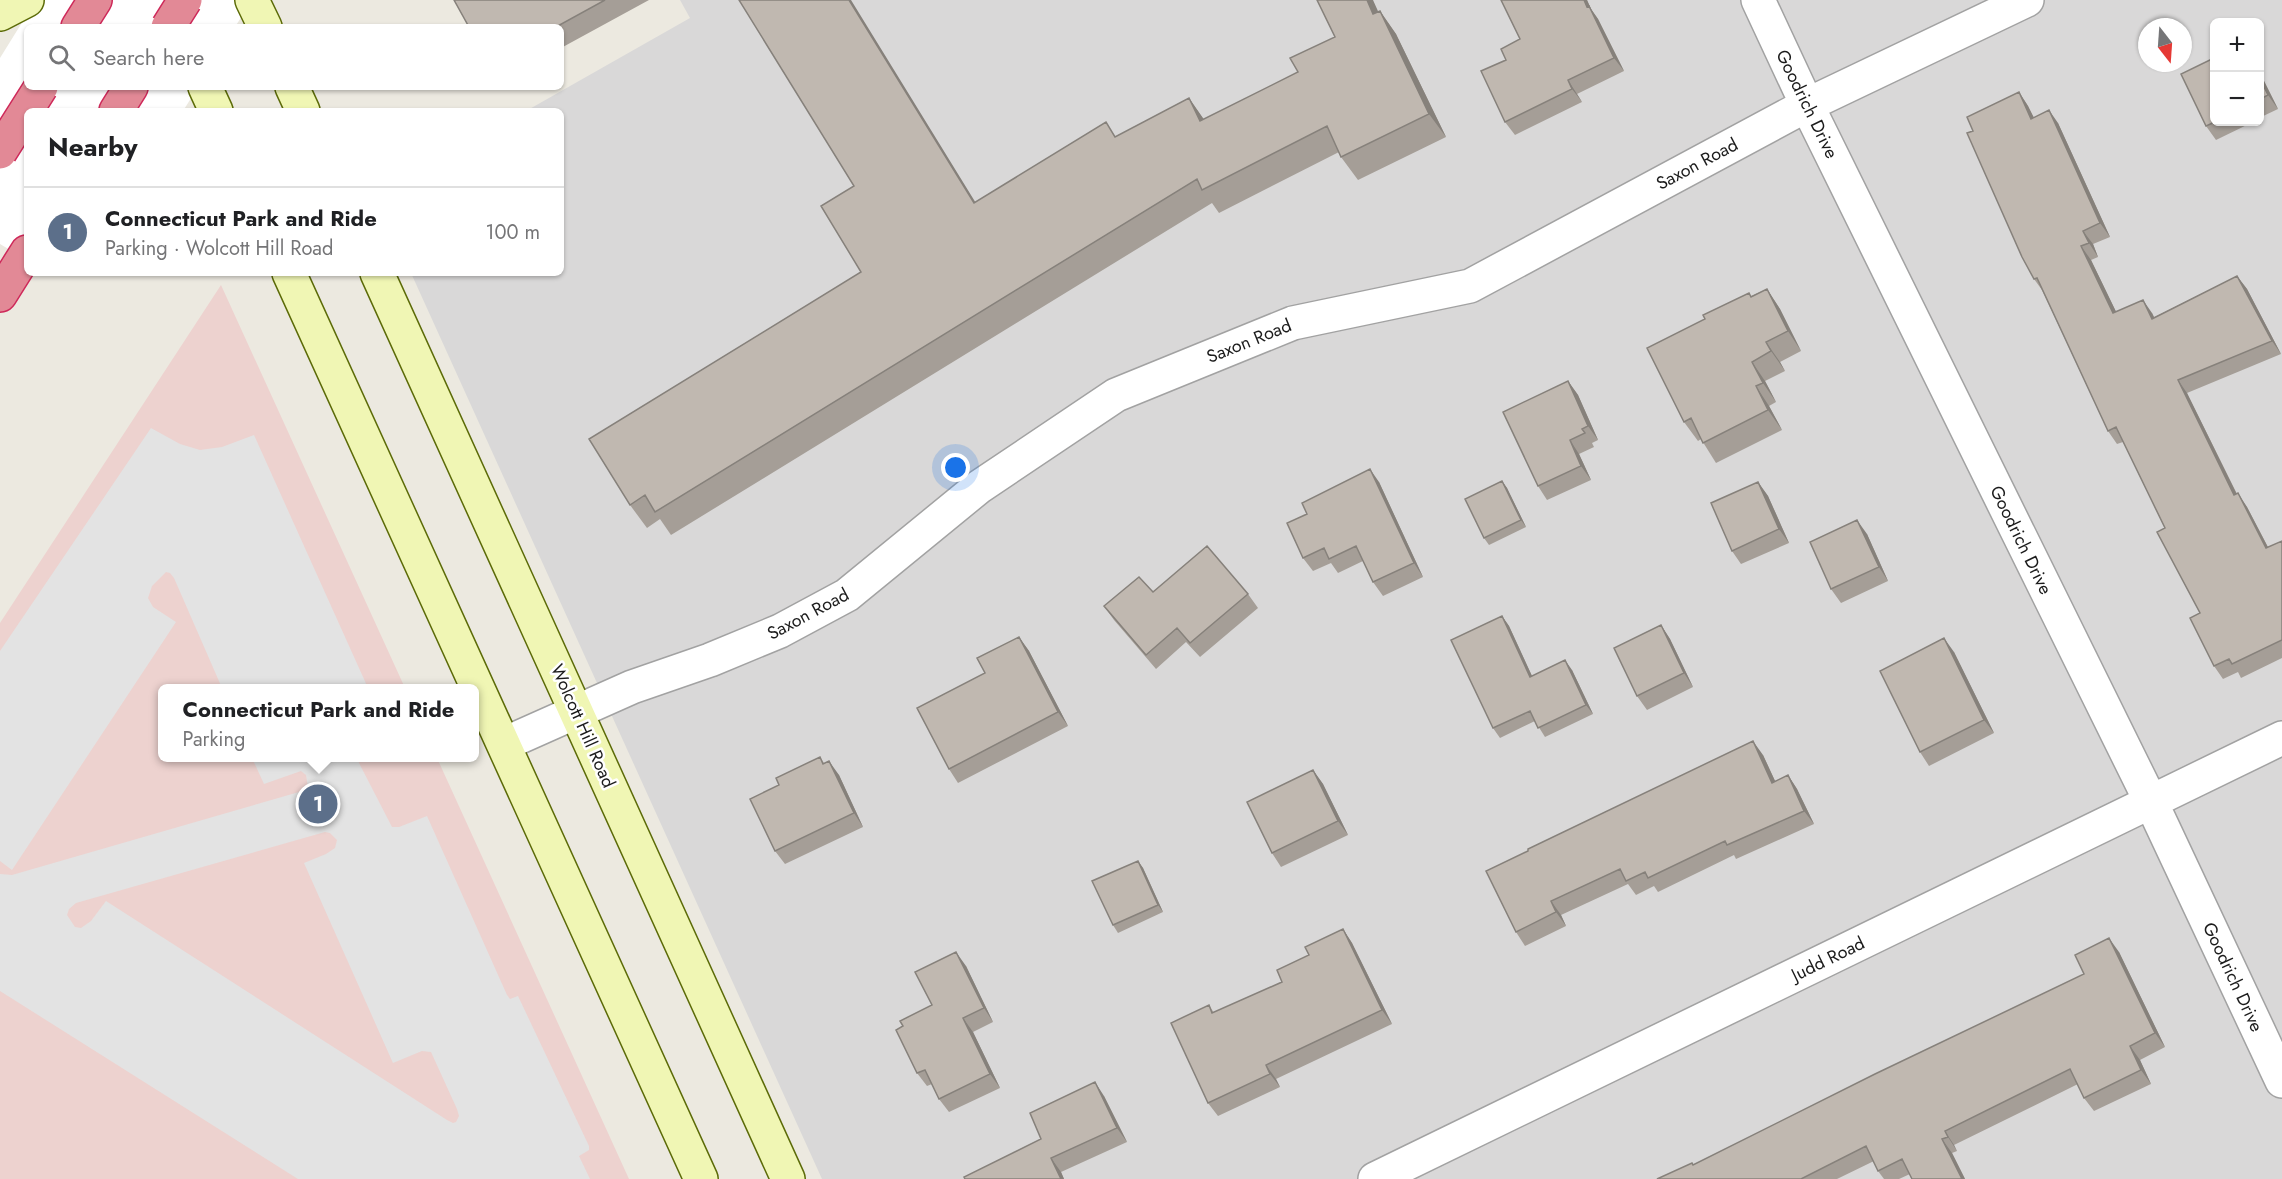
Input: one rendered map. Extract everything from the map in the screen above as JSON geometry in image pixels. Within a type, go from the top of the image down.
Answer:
[{"type":"highway","points":[[80,24],[95,0]]},
{"type":"highway","points":[[170,24],[185,0]]},
{"type":"highway","points":[[28,108],[39,90]]},
{"type":"highway","points":[[118,108],[129,90]]},
{"type":"highway","points":[[0,152],[24,114]]},
{"type":"highway","points":[[0,295],[24,257]]},
{"type":"main road","points":[[0,14],[27,0]]},
{"type":"main road","points":[[167,0],[177,24]]},
{"type":"main road","points":[[252,0],[264,24]]},
{"type":"main road","points":[[206,90],[215,108]]},
{"type":"main road","points":[[293,90],[302,108]]},
{"type":"main road","points":[[0,130],[24,142]]},
{"type":"main road","points":[[291,276],[477,684]]},
{"type":"main road","name":"Wolcott Hill Road","points":[[377,276],[788,1179]]},
{"type":"main road","points":[[479,689],[701,1179]]},
{"type":"street","name":"Goodrich Drive","points":[[1758,0],[1807,105],[2151,802],[2282,1081]]},
{"type":"street","name":"Saxon Road","points":[[504,744],[632,687],[710,660],[780,631],[847,595],[979,487],[1116,395],[1293,323],[1470,285],[1807,105],[2027,0]]},
{"type":"street","name":"Judd Road","points":[[1374,1179],[2282,738]]},
{"type":"shaded area","points":[[680,0],[2282,0],[2282,1179],[822,1179],[412,276],[564,276],[564,108],[531,108],[690,18]]},
{"type":"shaded area","points":[[221,285],[403,684],[158,684],[158,762],[439,762],[629,1179],[0,1179],[0,623]]},
{"type":"shaded area","points":[[151,428],[180,444],[200,450],[222,447],[254,435],[366,684],[220,684],[174,578],[166,572],[152,586],[148,598],[153,607],[176,622],[12,870],[0,861],[0,651]]},
{"type":"shaded area","points":[[254,762],[359,762],[392,827],[399,827],[427,816],[507,995],[510,999],[518,996],[589,1146],[589,1150],[579,1156],[590,1179],[298,1179],[0,991],[0,874],[12,875],[299,792],[308,787],[306,775],[301,771],[264,784]],"holes":[[[325,832],[330,833],[337,840],[335,848],[304,863],[393,1063],[422,1051],[431,1052],[457,1109],[459,1116],[456,1122],[447,1120],[106,901],[91,921],[81,928],[75,927],[67,915],[69,909],[76,903]]]},
{"type":"pier","points":[[36,0],[252,0],[237,24],[24,24],[24,90],[196,90],[185,108],[24,108],[24,258],[0,244],[0,58]]},
{"type":"building","points":[[454,0],[605,0],[561,24],[467,24]]},
{"type":"building","points":[[739,0],[849,0],[974,203],[1106,122],[1115,137],[1189,98],[1200,121],[1298,72],[1290,58],[1335,37],[1317,0],[1367,0],[1373,14],[1380,11],[1429,114],[1341,157],[1327,126],[1202,190],[1197,179],[655,512],[645,495],[630,505],[589,439],[861,272],[821,206],[854,186]]},
{"type":"building","points":[[1501,0],[1584,0],[1614,58],[1568,80],[1572,89],[1505,122],[1481,71],[1506,60],[1501,49],[1520,39]]},
{"type":"building","points":[[2210,60],[2210,124],[2206,126],[2181,74],[2192,72],[2192,69]]},
{"type":"building","points":[[2019,92],[2031,119],[2049,110],[2100,223],[2083,231],[2089,243],[2081,246],[2113,313],[2143,300],[2152,319],[2237,276],[2272,341],[2178,380],[2234,495],[2238,493],[2266,548],[2282,541],[2282,640],[2232,664],[2229,659],[2214,666],[2190,618],[2200,613],[2157,532],[2165,528],[2116,427],[2108,431],[2037,278],[2034,279],[2022,257],[1967,133],[1973,131],[1967,117]]},
{"type":"building","points":[[1767,289],[1788,331],[1766,342],[1771,351],[1752,362],[1763,383],[1756,386],[1768,410],[1703,443],[1691,418],[1684,422],[1647,348],[1705,319],[1703,315],[1749,293],[1751,297]]},
{"type":"building","points":[[1568,381],[1588,426],[1582,429],[1585,433],[1570,440],[1581,466],[1538,486],[1503,412]]},
{"type":"building","points":[[1370,469],[1414,563],[1373,582],[1356,546],[1329,559],[1324,548],[1303,558],[1287,523],[1307,514],[1302,503]]},
{"type":"building","points":[[1502,481],[1521,520],[1484,538],[1465,499]]},
{"type":"building","points":[[1758,482],[1779,529],[1732,551],[1711,503]]},
{"type":"building","points":[[1857,520],[1879,567],[1831,589],[1810,542]]},
{"type":"building","points":[[1207,546],[1248,594],[1190,643],[1177,628],[1146,655],[1104,606],[1139,577],[1153,592]]},
{"type":"building","points":[[1502,616],[1530,677],[1565,660],[1586,705],[1538,728],[1530,711],[1493,728],[1451,640]]},
{"type":"building","points":[[1661,625],[1684,673],[1637,696],[1614,648]]},
{"type":"building","points":[[1019,637],[1058,712],[949,769],[917,708],[985,673],[977,658]]},
{"type":"building","points":[[1944,638],[1984,720],[1920,752],[1880,671]]},
{"type":"building","points":[[1753,741],[1772,783],[1788,775],[1804,811],[1727,845],[1725,841],[1648,878],[1645,872],[1626,881],[1620,869],[1551,901],[1556,912],[1516,932],[1486,871]]},
{"type":"building","points":[[820,757],[823,764],[829,761],[854,813],[775,851],[750,799],[779,785],[776,778]]},
{"type":"building","points":[[1313,770],[1338,821],[1272,853],[1247,802]]},
{"type":"building","points":[[1138,861],[1158,905],[1113,925],[1092,881]]},
{"type":"building","points":[[1343,929],[1382,1010],[1266,1065],[1270,1074],[1208,1103],[1171,1023],[1209,1005],[1212,1013],[1282,982],[1277,970],[1309,955],[1305,947]]},
{"type":"building","points":[[2109,938],[2155,1033],[2130,1046],[2141,1070],[2084,1098],[2070,1069],[1945,1131],[1948,1137],[1942,1139],[1962,1179],[1912,1179],[1902,1159],[1878,1171],[1866,1146],[1801,1179],[1657,1179],[1692,1163],[1693,1165],[1875,1074],[2084,974],[2075,955]]},
{"type":"building","points":[[956,952],[984,1008],[963,1018],[990,1074],[939,1099],[925,1070],[917,1073],[896,1030],[903,1026],[900,1021],[932,1005],[915,972]]},
{"type":"building","points":[[1095,1082],[1117,1128],[1051,1158],[1061,1179],[965,1179],[964,1177],[1041,1139],[1030,1113]]},
{"type":"place","name":"Connecticut Park and Ride","points":[[318,804]]}]
